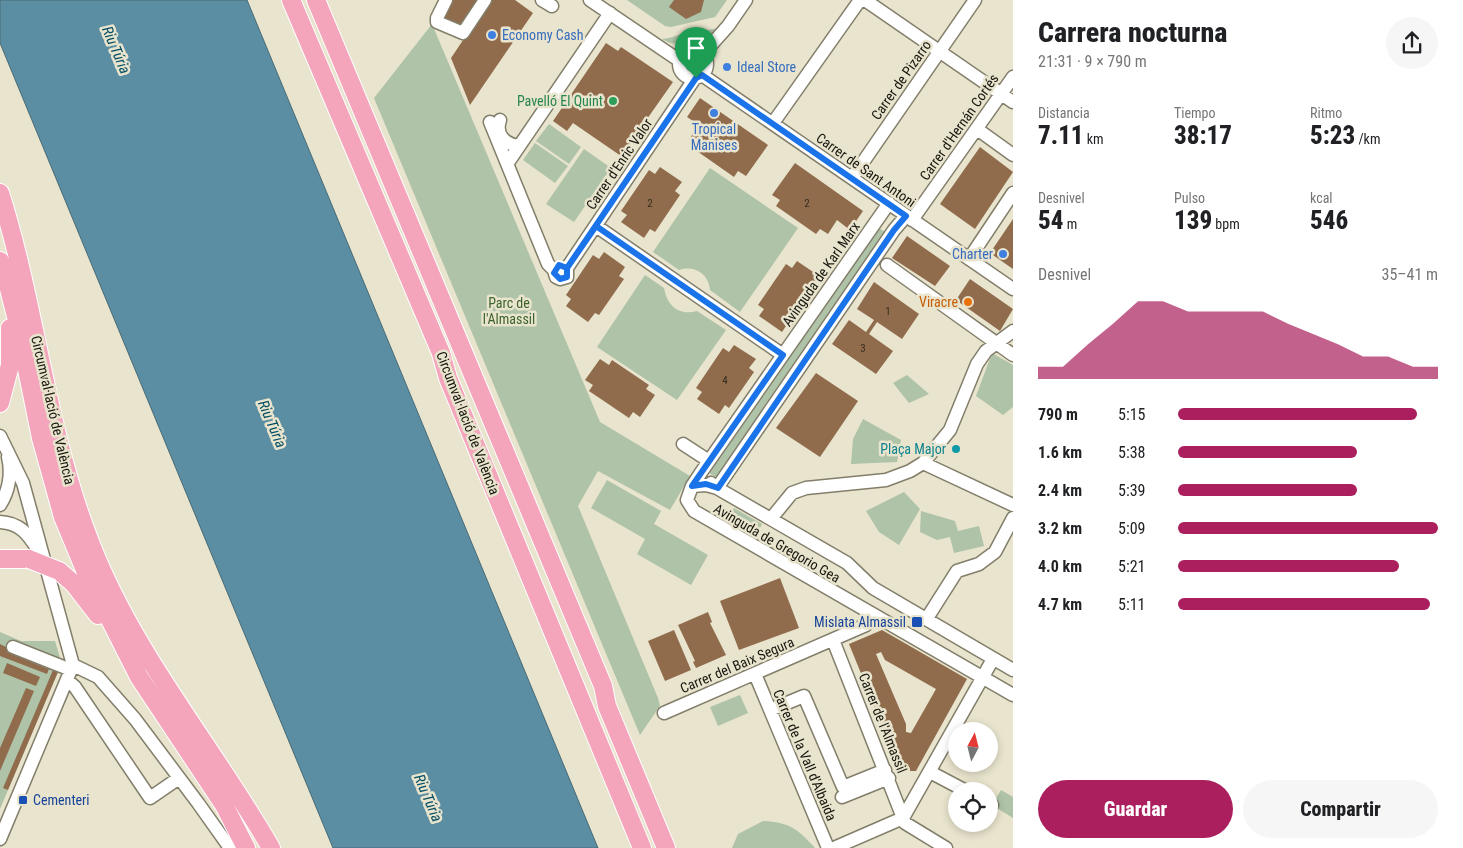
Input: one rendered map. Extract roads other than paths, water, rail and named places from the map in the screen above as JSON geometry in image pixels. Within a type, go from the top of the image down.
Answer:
[{"type":"highway","name":"Circumval·lació de València","points":[[291,0],[441,353],[448,378],[642,848]]},
{"type":"highway","name":"Circumval·lació de València","points":[[316,0],[599,678],[607,706],[666,848]]},
{"type":"highway","name":"Circumval·lació de València","points":[[0,193],[25,282],[65,470],[92,548],[115,598],[142,647],[243,799],[271,848]]},
{"type":"highway","name":"Circumval·lació de València","points":[[0,261],[15,312],[40,438],[63,517],[85,570],[139,677],[224,805],[246,848]]},
{"type":"highway","points":[[0,266],[11,341],[10,364],[0,402]]},
{"type":"highway","points":[[441,353],[455,372],[480,430],[524,515],[607,706]]},
{"type":"highway","points":[[0,559],[36,558],[59,571],[89,601],[139,677]]},
{"type":"street","points":[[446,0],[437,18],[437,22],[463,33],[485,0]]},
{"type":"street","points":[[590,0],[680,61]]},
{"type":"street","points":[[703,54],[728,26],[746,0]]},
{"type":"street","points":[[773,123],[860,0]]},
{"type":"street","points":[[865,0],[1013,102]]},
{"type":"street","name":"Carrer de Pizarro","points":[[852,178],[975,0]]},
{"type":"street","points":[[506,164],[610,13]]},
{"type":"street","points":[[692,50],[703,54],[707,65],[699,76],[683,73],[680,61],[684,53],[692,50]]},
{"type":"street","name":"Carrer de Sant Antoni","points":[[699,76],[773,123],[1013,289]]},
{"type":"street","name":"Carrer d'Enric Valor","points":[[506,164],[548,264],[554,270],[559,265],[567,268],[699,76]]},
{"type":"street","name":"Carrer d'Hernán Cortés","points":[[909,218],[977,129],[1013,77]]},
{"type":"street","points":[[506,164],[495,121],[504,140],[508,144],[519,146]]},
{"type":"street","points":[[977,129],[1013,155]]},
{"type":"street","points":[[969,259],[1013,194]]},
{"type":"street","name":"Avinguda de Karl Marx","points":[[692,486],[889,203]]},
{"type":"street","points":[[683,444],[706,466],[706,480],[718,488],[862,276],[909,218]]},
{"type":"street","points":[[596,226],[783,355]]},
{"type":"street","points":[[855,252],[919,292]]},
{"type":"street","points":[[846,265],[862,276]]},
{"type":"street","points":[[887,265],[1013,355]]},
{"type":"street","points":[[774,515],[792,493],[806,488],[886,480],[910,471],[922,463],[950,430],[977,364],[986,351],[1013,331]]},
{"type":"street","points":[[0,505],[6,495],[10,466],[2,440]]},
{"type":"street","points":[[2,440],[24,483],[36,558]]},
{"type":"street","points":[[922,463],[1013,504]]},
{"type":"street","name":"Avinguda de Gregorio Gea","points":[[1013,670],[873,588],[847,564],[718,488],[706,484],[692,486],[687,500],[694,511],[1013,695]]},
{"type":"street","points":[[929,615],[957,571],[979,564],[994,552],[1013,518]]},
{"type":"street","points":[[0,522],[10,523],[26,532],[36,558],[75,687],[150,798],[180,778]]},
{"type":"street","name":"Carrer del Baix Segura","points":[[664,713],[866,625],[871,614]]},
{"type":"street","name":"Carrer de l'Almassil","points":[[833,640],[903,818]]},
{"type":"street","points":[[14,647],[70,671],[98,678],[135,719],[230,848]]},
{"type":"street","points":[[834,848],[903,818],[993,659]]},
{"type":"street","points":[[0,839],[70,671]]},
{"type":"street","name":"Carrer de la Vall d'Albaida","points":[[754,674],[828,848]]},
{"type":"street","points":[[770,710],[804,696],[843,787],[887,774]]},
{"type":"street","points":[[930,772],[949,782]]},
{"type":"street","points":[[842,796],[887,774]]},
{"type":"street","points":[[903,818],[911,829],[946,848]]},
{"type":"water","name":"Riu Túria","points":[[0,0],[247,0],[598,848],[333,848],[0,43]]},
{"type":"place","name":"Economy Cash","points":[[492,35]]},
{"type":"place","name":"Ideal Store","points":[[727,67]]},
{"type":"place","name":"Pavelló El Quint","points":[[613,101]]},
{"type":"place","name":"Tropical Manises","points":[[714,113]]},
{"type":"place","name":"Charter","points":[[1003,254]]},
{"type":"place","name":"Viracre","points":[[968,302]]},
{"type":"place","name":"Plaça Major","points":[[956,449]]},
{"type":"place","name":"Mislata Almassil","points":[[917,622]]},
{"type":"place","name":"Cementeri","points":[[23,800]]},
{"type":"park label","name":"Parc de l'Almassil","points":[[509,312]]}]
